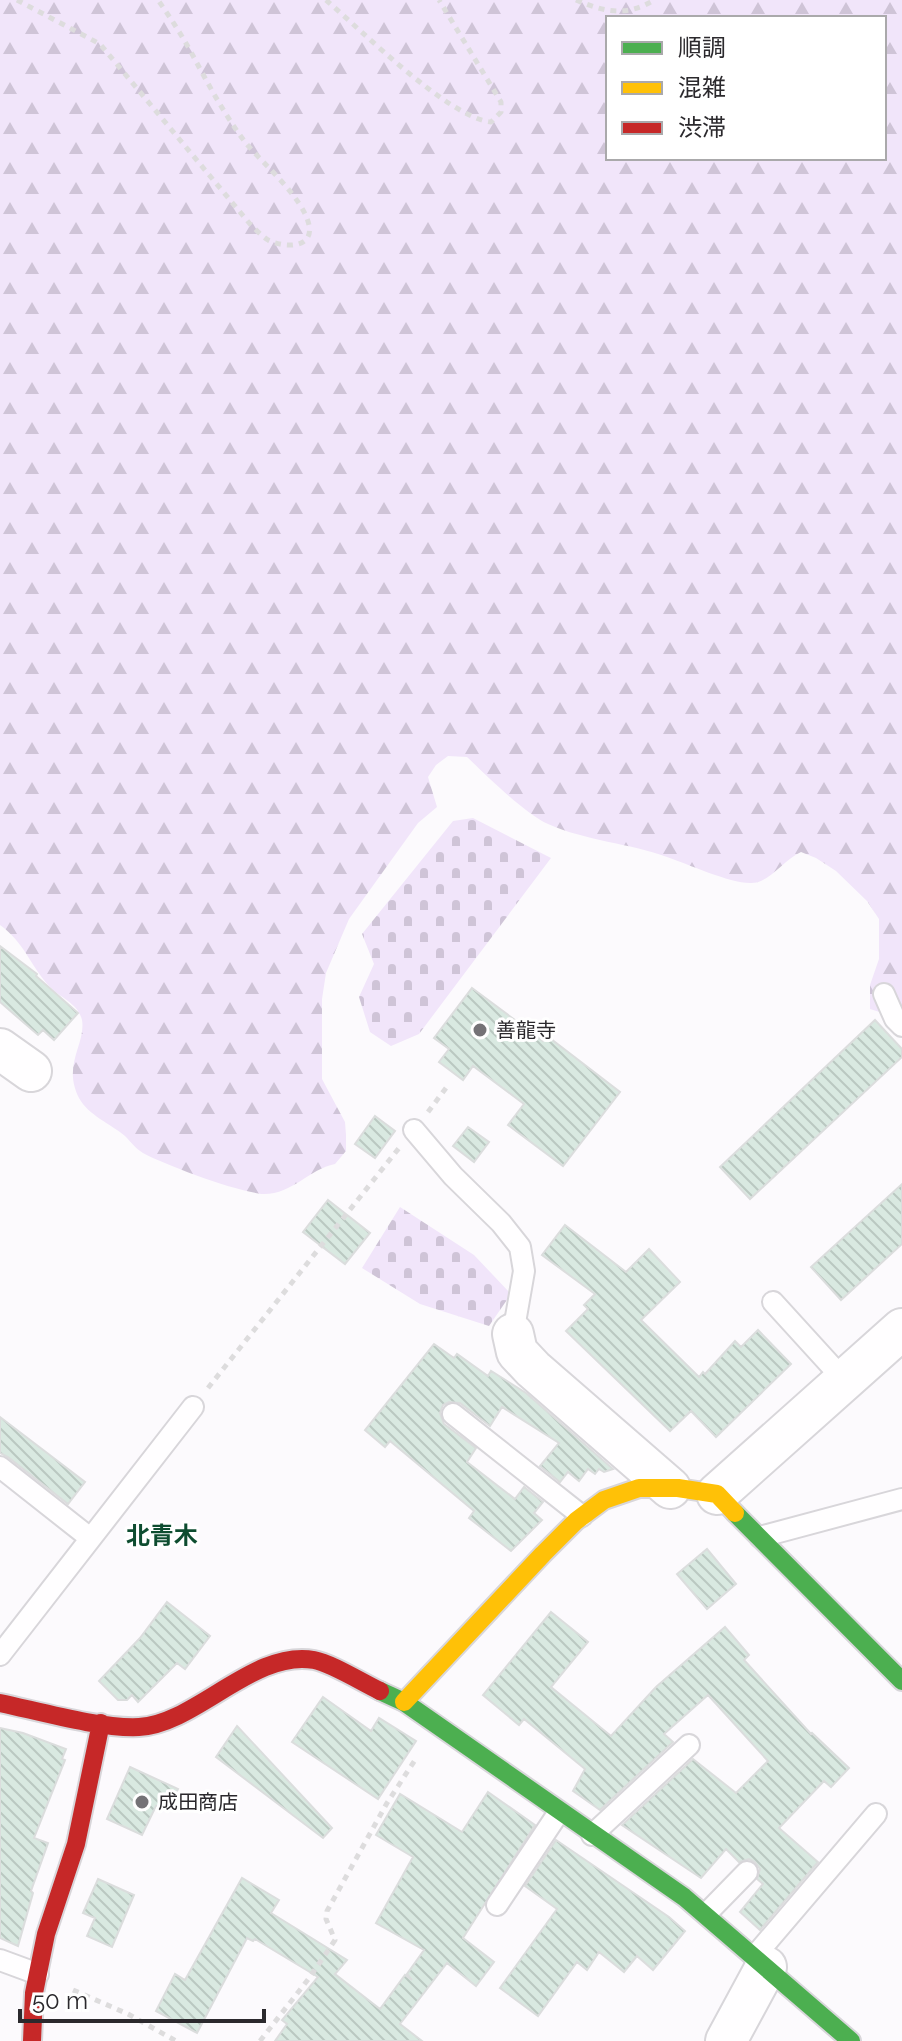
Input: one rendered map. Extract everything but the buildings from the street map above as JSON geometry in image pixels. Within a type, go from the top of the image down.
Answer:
[{"type":"street","points":[[717,1494],[902,1329]]},
{"type":"street","points":[[513,1334],[517,1352],[533,1369],[670,1488]]},
{"type":"street","points":[[404,1702],[506,1591],[582,1516],[614,1495],[642,1487],[717,1494],[902,1681]]},
{"type":"street","points":[[0,1703],[101,1723],[140,1727],[173,1717],[260,1669],[288,1661],[314,1660],[404,1702],[684,1897],[851,2041]]},
{"type":"street","points":[[32,2041],[34,1993],[46,1934],[76,1844],[101,1723]]},
{"type":"street","points":[[726,2041],[760,1962]]},
{"type":"lane","points":[[884,994],[895,1019],[902,1026]]},
{"type":"lane","points":[[414,1130],[520,1247],[524,1271],[513,1334]]},
{"type":"lane","points":[[773,1302],[845,1381]]},
{"type":"lane","points":[[0,1655],[193,1407]]},
{"type":"lane","points":[[453,1414],[582,1516]]},
{"type":"lane","points":[[0,1467],[90,1538]]},
{"type":"lane","points":[[760,1537],[902,1499]]},
{"type":"lane","points":[[592,1835],[689,1745]]},
{"type":"lane","points":[[497,1905],[559,1812]]},
{"type":"lane","points":[[760,1962],[876,1814]]},
{"type":"lane","points":[[706,1914],[747,1872]]},
{"type":"lane","points":[[0,1960],[38,1974]]},
{"type":"path","points":[[17,0],[100,44],[250,224],[268,240],[296,246],[302,243],[308,234],[309,224],[301,209],[285,185],[245,142],[158,0]]},
{"type":"path","points":[[326,0],[449,106],[478,121],[491,122],[501,112],[501,102],[439,0]]},
{"type":"path","points":[[576,0],[617,13],[634,11],[654,0]]},
{"type":"path","points":[[193,1407],[397,1152]]},
{"type":"path","points":[[260,2041],[335,1940],[326,1919],[327,1911],[387,1803],[438,1726]]},
{"type":"path","points":[[38,1974],[128,2014],[176,2041]]},
{"type":"green space","points":[[0,0],[902,0],[902,1019],[870,1009],[870,985],[879,959],[879,919],[867,901],[836,871],[816,858],[801,852],[763,880],[750,883],[731,880],[653,852],[548,824],[517,803],[467,757],[448,756],[436,765],[428,777],[437,807],[418,823],[349,919],[326,973],[322,999],[322,1079],[345,1122],[346,1151],[335,1164],[284,1190],[264,1194],[221,1184],[154,1158],[140,1151],[83,1104],[74,1086],[73,1075],[81,1038],[80,1014],[49,986],[0,925]]},
{"type":"green space","points":[[473,818],[551,858],[419,1034],[391,1046],[370,1032],[359,997],[374,964],[362,934],[453,821]]},
{"type":"green space","points":[[400,1207],[474,1255],[511,1294],[489,1326],[420,1304],[362,1268]]},
{"type":"traffic: fast","points":[[735,1513],[902,1681]]},
{"type":"traffic: fast","points":[[380,1691],[404,1702],[684,1897],[851,2041]]},
{"type":"traffic: slow","points":[[404,1702],[543,1554],[576,1521],[604,1500],[639,1488],[678,1488],[717,1494],[735,1513]]},
{"type":"traffic: jam","points":[[0,1703],[88,1722],[139,1727],[182,1714],[269,1665],[292,1660],[321,1662],[380,1691]]},
{"type":"traffic: jam","points":[[32,2041],[34,1993],[46,1934],[76,1844],[101,1723]]},
{"type":"place","name":"善龍寺","points":[[480,1030]]},
{"type":"place","name":"成田商店","points":[[142,1802]]},
{"type":"district","name":"北青木","points":[[162,1536]]}]
